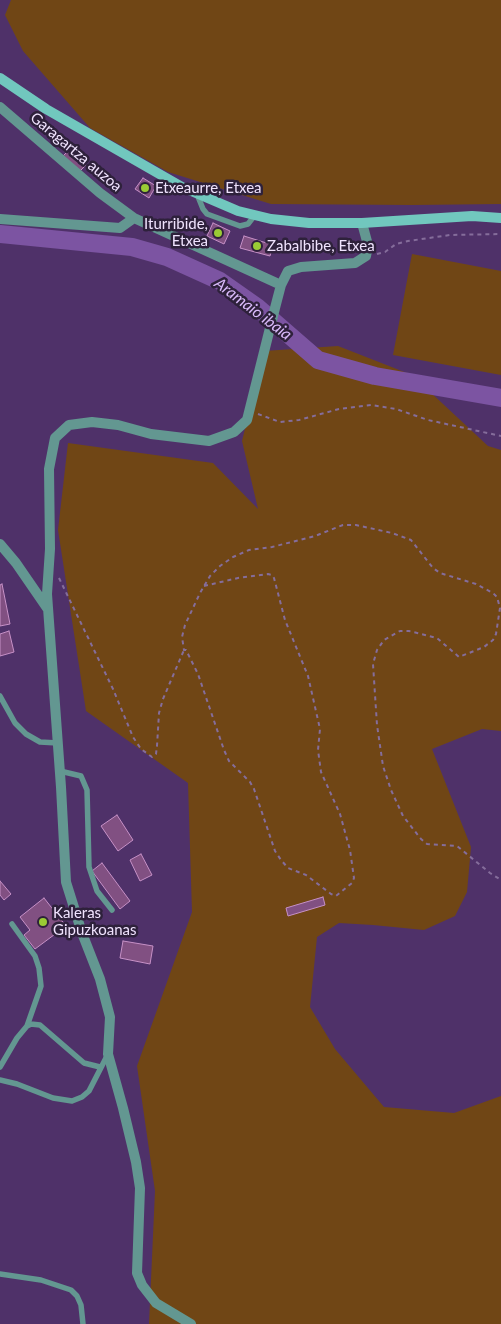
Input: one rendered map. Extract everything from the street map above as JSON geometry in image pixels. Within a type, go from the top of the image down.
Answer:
[{"type":"main road","points":[[0,78],[46,109],[182,187],[238,211],[255,216],[309,223],[362,223],[472,216],[501,218]]},
{"type":"street","name":"Garagartza auzoa","points":[[0,107],[100,193],[134,218],[281,285]]},
{"type":"street","points":[[0,218],[120,228],[134,218]]},
{"type":"street","points":[[191,1324],[156,1303],[142,1286],[137,1272],[140,1188],[136,1162],[108,1054],[110,1017],[100,979],[82,933],[66,882],[47,594],[50,549],[50,469],[55,438],[69,425],[92,422],[118,425],[151,434],[209,441],[234,432],[247,420],[281,285],[288,271],[301,267],[355,263],[366,256],[368,245],[362,223]]},
{"type":"street","points":[[0,544],[48,608]]},
{"type":"lane","points":[[0,696],[15,723],[26,734],[40,742],[58,743]]},
{"type":"lane","points":[[60,771],[81,776],[87,790],[89,867],[97,891],[112,910]]},
{"type":"lane","points":[[0,1067],[16,1038],[27,1026],[41,986],[39,968],[35,956],[12,924]]},
{"type":"lane","points":[[27,1026],[31,1024],[40,1025],[84,1063],[100,1067]]},
{"type":"lane","points":[[0,1080],[17,1084],[53,1098],[72,1100],[82,1097],[89,1091],[108,1054]]},
{"type":"lane","points":[[0,1274],[41,1280],[71,1290],[78,1296],[83,1324]]},
{"type":"path","points":[[366,256],[385,252],[396,244],[408,241],[450,235],[501,234]]},
{"type":"path","points":[[250,410],[280,422],[299,420],[339,409],[371,405],[396,408],[428,420],[501,436]]},
{"type":"path","points":[[204,586],[238,578],[268,574],[274,578],[285,620],[308,676],[320,729],[318,750],[321,772],[340,814],[350,850],[354,878],[347,889],[336,896],[306,875],[288,868],[275,851],[254,789],[250,782],[229,761],[201,681],[184,650],[182,637],[185,625],[204,586],[210,576],[220,566],[233,557],[249,550],[315,536],[343,526],[356,525],[392,533],[411,540],[433,568],[440,573],[476,584],[493,593],[497,597],[500,608],[496,634],[493,640],[484,647],[459,657],[437,638],[409,631],[400,631],[384,640],[377,650],[373,664],[377,725],[383,766],[403,816],[427,844],[457,846],[501,880]]},
{"type":"path","points":[[56,571],[66,596],[113,689],[133,737],[141,750],[152,757],[156,754],[163,699],[184,650]]},
{"type":"shaded area","points":[[11,0],[501,0],[501,204],[271,204],[168,172],[90,128],[23,51],[5,15]]},
{"type":"shaded area","points":[[412,254],[501,271],[501,375],[393,355]]},
{"type":"shaded area","points":[[338,346],[412,375],[488,446],[501,450],[501,731],[482,729],[432,749],[471,847],[467,892],[455,916],[424,930],[339,923],[317,937],[310,1007],[335,1049],[384,1107],[454,1113],[501,1096],[501,1324],[149,1324],[155,1191],[137,1066],[192,912],[188,783],[86,711],[58,530],[68,443],[213,463],[258,509],[242,441],[264,351]]},
{"type":"building","points":[[70,149],[86,165],[79,172],[62,157]]},
{"type":"building","name":"Etxeaurre, Etxea","points":[[143,178],[156,186],[149,198],[135,189]]},
{"type":"building","name":"Iturribide, Etxea","points":[[213,223],[230,231],[224,244],[207,236]]},
{"type":"building","name":"Zabalbibe, Etxea","points":[[244,236],[273,245],[270,256],[240,248]]},
{"type":"building","points":[[2,584],[10,624],[0,626],[0,585]]},
{"type":"building","points":[[9,631],[14,652],[0,656],[0,634]]},
{"type":"building","points":[[117,815],[133,840],[118,851],[101,826]]},
{"type":"building","points":[[141,854],[152,875],[140,881],[130,860]]},
{"type":"building","points":[[102,863],[130,901],[120,909],[92,871]]},
{"type":"building","points":[[0,881],[11,894],[4,900],[0,895]]},
{"type":"building","points":[[323,897],[325,905],[288,916],[286,908]]},
{"type":"building","name":"Kaleras Gipuzkoanas","points":[[44,898],[66,926],[35,949],[24,935],[30,930],[20,917]]},
{"type":"building","points":[[123,941],[153,946],[150,964],[120,958]]},
{"type":"waterway","name":"Aramaio ibaia","points":[[0,234],[132,247],[167,257],[220,281],[257,307],[318,360],[375,376],[501,398]]},
{"type":"place","name":"Etxeaurre, Etxea","points":[[145,188]]},
{"type":"place","name":"Iturribide, Etxea","points":[[218,233]]},
{"type":"place","name":"Zabalbibe, Etxea","points":[[257,246]]},
{"type":"place","name":"Kaleras Gipuzkoanas","points":[[43,922]]}]
